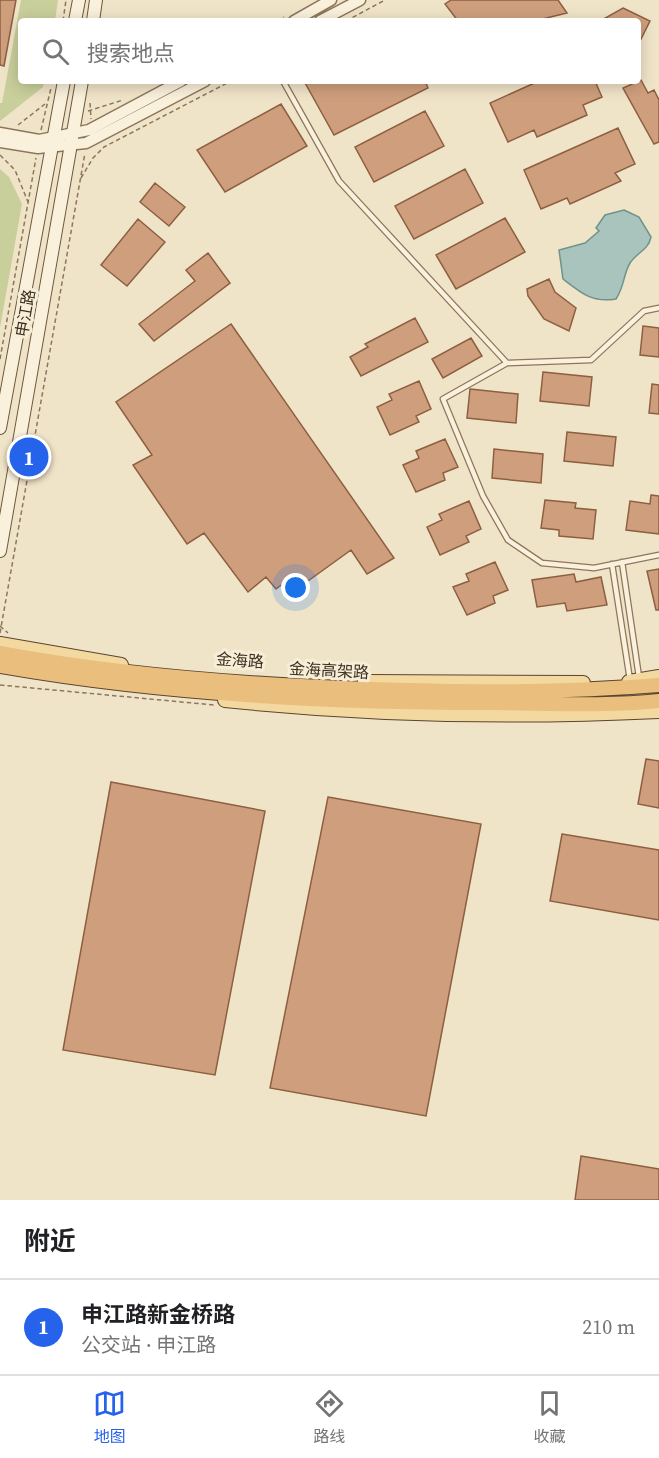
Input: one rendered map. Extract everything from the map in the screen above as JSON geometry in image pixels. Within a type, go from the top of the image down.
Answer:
[{"type":"highway","name":"金海高架路","points":[[0,653],[143,676],[321,687],[466,692],[599,690],[659,685]]},
{"type":"highway","name":"金海高架路","points":[[0,666],[116,684],[313,699],[398,703],[659,701]]},
{"type":"highway","points":[[625,711],[659,709]]},
{"type":"main road","points":[[76,18],[79,0]]},
{"type":"main road","points":[[93,18],[96,0]]},
{"type":"main road","name":"申江路","points":[[0,428],[64,84]]},
{"type":"main road","name":"申江路","points":[[0,550],[81,84]]},
{"type":"main road","name":"金海路","points":[[5,640],[125,666],[245,678],[347,682],[635,681],[659,677]]},
{"type":"main road","points":[[0,673],[115,689],[322,710],[515,714],[625,711]]},
{"type":"street","points":[[299,18],[331,0]]},
{"type":"street","points":[[326,18],[360,0]]},
{"type":"street","points":[[72,139],[175,84]]},
{"type":"street","points":[[0,133],[39,140],[72,139],[87,143],[199,84]]},
{"type":"street","points":[[0,142],[38,148],[54,141]]},
{"type":"lane","points":[[285,84],[339,181],[507,363]]},
{"type":"lane","points":[[659,308],[644,311],[591,360],[507,363],[443,399],[483,496],[508,540],[542,563],[594,568],[659,555]]},
{"type":"lane","points":[[622,562],[635,681]]},
{"type":"lane","points":[[612,564],[635,681]]},
{"type":"path","points":[[63,18],[66,0]]},
{"type":"path","points":[[352,18],[385,0]]},
{"type":"path","points":[[14,128],[46,103],[51,84]]},
{"type":"path","points":[[80,180],[90,163],[104,147],[225,84]]},
{"type":"path","points":[[92,112],[103,108]]},
{"type":"path","points":[[0,155],[15,170],[28,203]]},
{"type":"path","points":[[0,359],[36,158]]},
{"type":"path","points":[[0,635],[83,163],[90,163]]},
{"type":"path","points":[[1,626],[5,640]]},
{"type":"green space","points":[[21,0],[58,0],[55,18],[18,18],[18,84],[44,84],[43,87],[0,121],[0,103],[2,103]]},
{"type":"green space","points":[[0,169],[9,177],[22,204],[0,328]]},
{"type":"water","points":[[624,210],[639,217],[651,237],[650,242],[630,263],[616,299],[600,300],[587,296],[563,279],[559,250],[585,243],[599,231],[596,228],[605,215]]},
{"type":"building","points":[[0,0],[16,0],[4,66],[0,65]]},
{"type":"building","points":[[451,0],[558,0],[567,13],[546,18],[456,18],[445,4]]},
{"type":"building","points":[[623,8],[650,21],[641,39],[641,18],[605,18]]},
{"type":"building","points":[[641,80],[648,93],[654,90],[659,100],[659,142],[654,144],[623,88],[632,84],[641,84]]},
{"type":"building","points":[[306,84],[426,84],[428,88],[334,135]]},
{"type":"building","points":[[532,84],[596,84],[602,97],[583,105],[587,115],[537,137],[534,130],[508,142],[490,103]]},
{"type":"building","points":[[281,104],[307,146],[225,192],[197,150]]},
{"type":"building","points":[[425,111],[444,146],[374,182],[355,147]]},
{"type":"building","points":[[618,128],[635,164],[615,173],[621,181],[570,204],[567,198],[541,209],[524,170]]},
{"type":"building","points":[[465,169],[483,203],[414,239],[395,206]]},
{"type":"building","points":[[155,183],[185,207],[169,226],[140,202]]},
{"type":"building","points":[[505,218],[525,252],[456,289],[436,255]]},
{"type":"building","points":[[138,219],[165,242],[127,286],[101,265]]},
{"type":"building","points":[[208,253],[230,283],[154,341],[139,324],[195,281],[186,270]]},
{"type":"building","points":[[549,279],[555,292],[576,308],[569,331],[544,319],[528,296],[527,289]]},
{"type":"building","points":[[415,318],[428,342],[361,376],[350,357],[368,347],[365,344]]},
{"type":"building","points":[[231,324],[394,558],[367,574],[351,550],[301,586],[293,576],[276,589],[266,577],[248,592],[204,533],[187,544],[133,465],[152,455],[116,402]]},
{"type":"building","points":[[643,326],[659,328],[659,357],[640,355]]},
{"type":"building","points":[[471,338],[482,356],[443,378],[432,359]]},
{"type":"building","points":[[543,372],[592,377],[589,406],[540,401]]},
{"type":"building","points":[[419,381],[431,409],[416,416],[419,422],[390,435],[377,407],[392,400],[389,394]]},
{"type":"building","points":[[652,384],[659,385],[659,414],[649,413]]},
{"type":"building","points":[[470,389],[518,394],[516,423],[467,418]]},
{"type":"building","points":[[567,432],[616,437],[613,466],[564,461]]},
{"type":"building","points":[[445,439],[458,467],[443,473],[445,480],[416,492],[403,465],[419,458],[416,451]]},
{"type":"building","points":[[494,449],[543,454],[541,483],[492,478]]},
{"type":"building","points":[[651,495],[659,496],[659,534],[626,530],[630,501],[650,504]]},
{"type":"building","points":[[545,500],[576,503],[575,508],[596,510],[593,539],[559,536],[559,530],[541,528]]},
{"type":"building","points":[[469,501],[481,529],[466,536],[469,542],[440,555],[427,527],[442,520],[439,514]]},
{"type":"building","points":[[495,562],[508,590],[493,596],[495,603],[467,615],[453,587],[469,581],[466,574]]},
{"type":"building","points":[[659,569],[659,610],[656,610],[647,571]]},
{"type":"building","points":[[574,574],[576,582],[601,577],[607,605],[567,611],[565,603],[537,607],[532,580]]},
{"type":"building","points":[[646,759],[659,761],[659,808],[638,804]]},
{"type":"building","points":[[111,782],[265,811],[215,1075],[63,1050]]},
{"type":"building","points":[[328,797],[481,824],[426,1116],[270,1088]]},
{"type":"building","points":[[562,834],[659,850],[659,920],[550,901]]},
{"type":"building","points":[[581,1156],[659,1169],[659,1200],[575,1200]]},
{"type":"place","name":"申江路新金桥路","points":[[29,457]]}]
